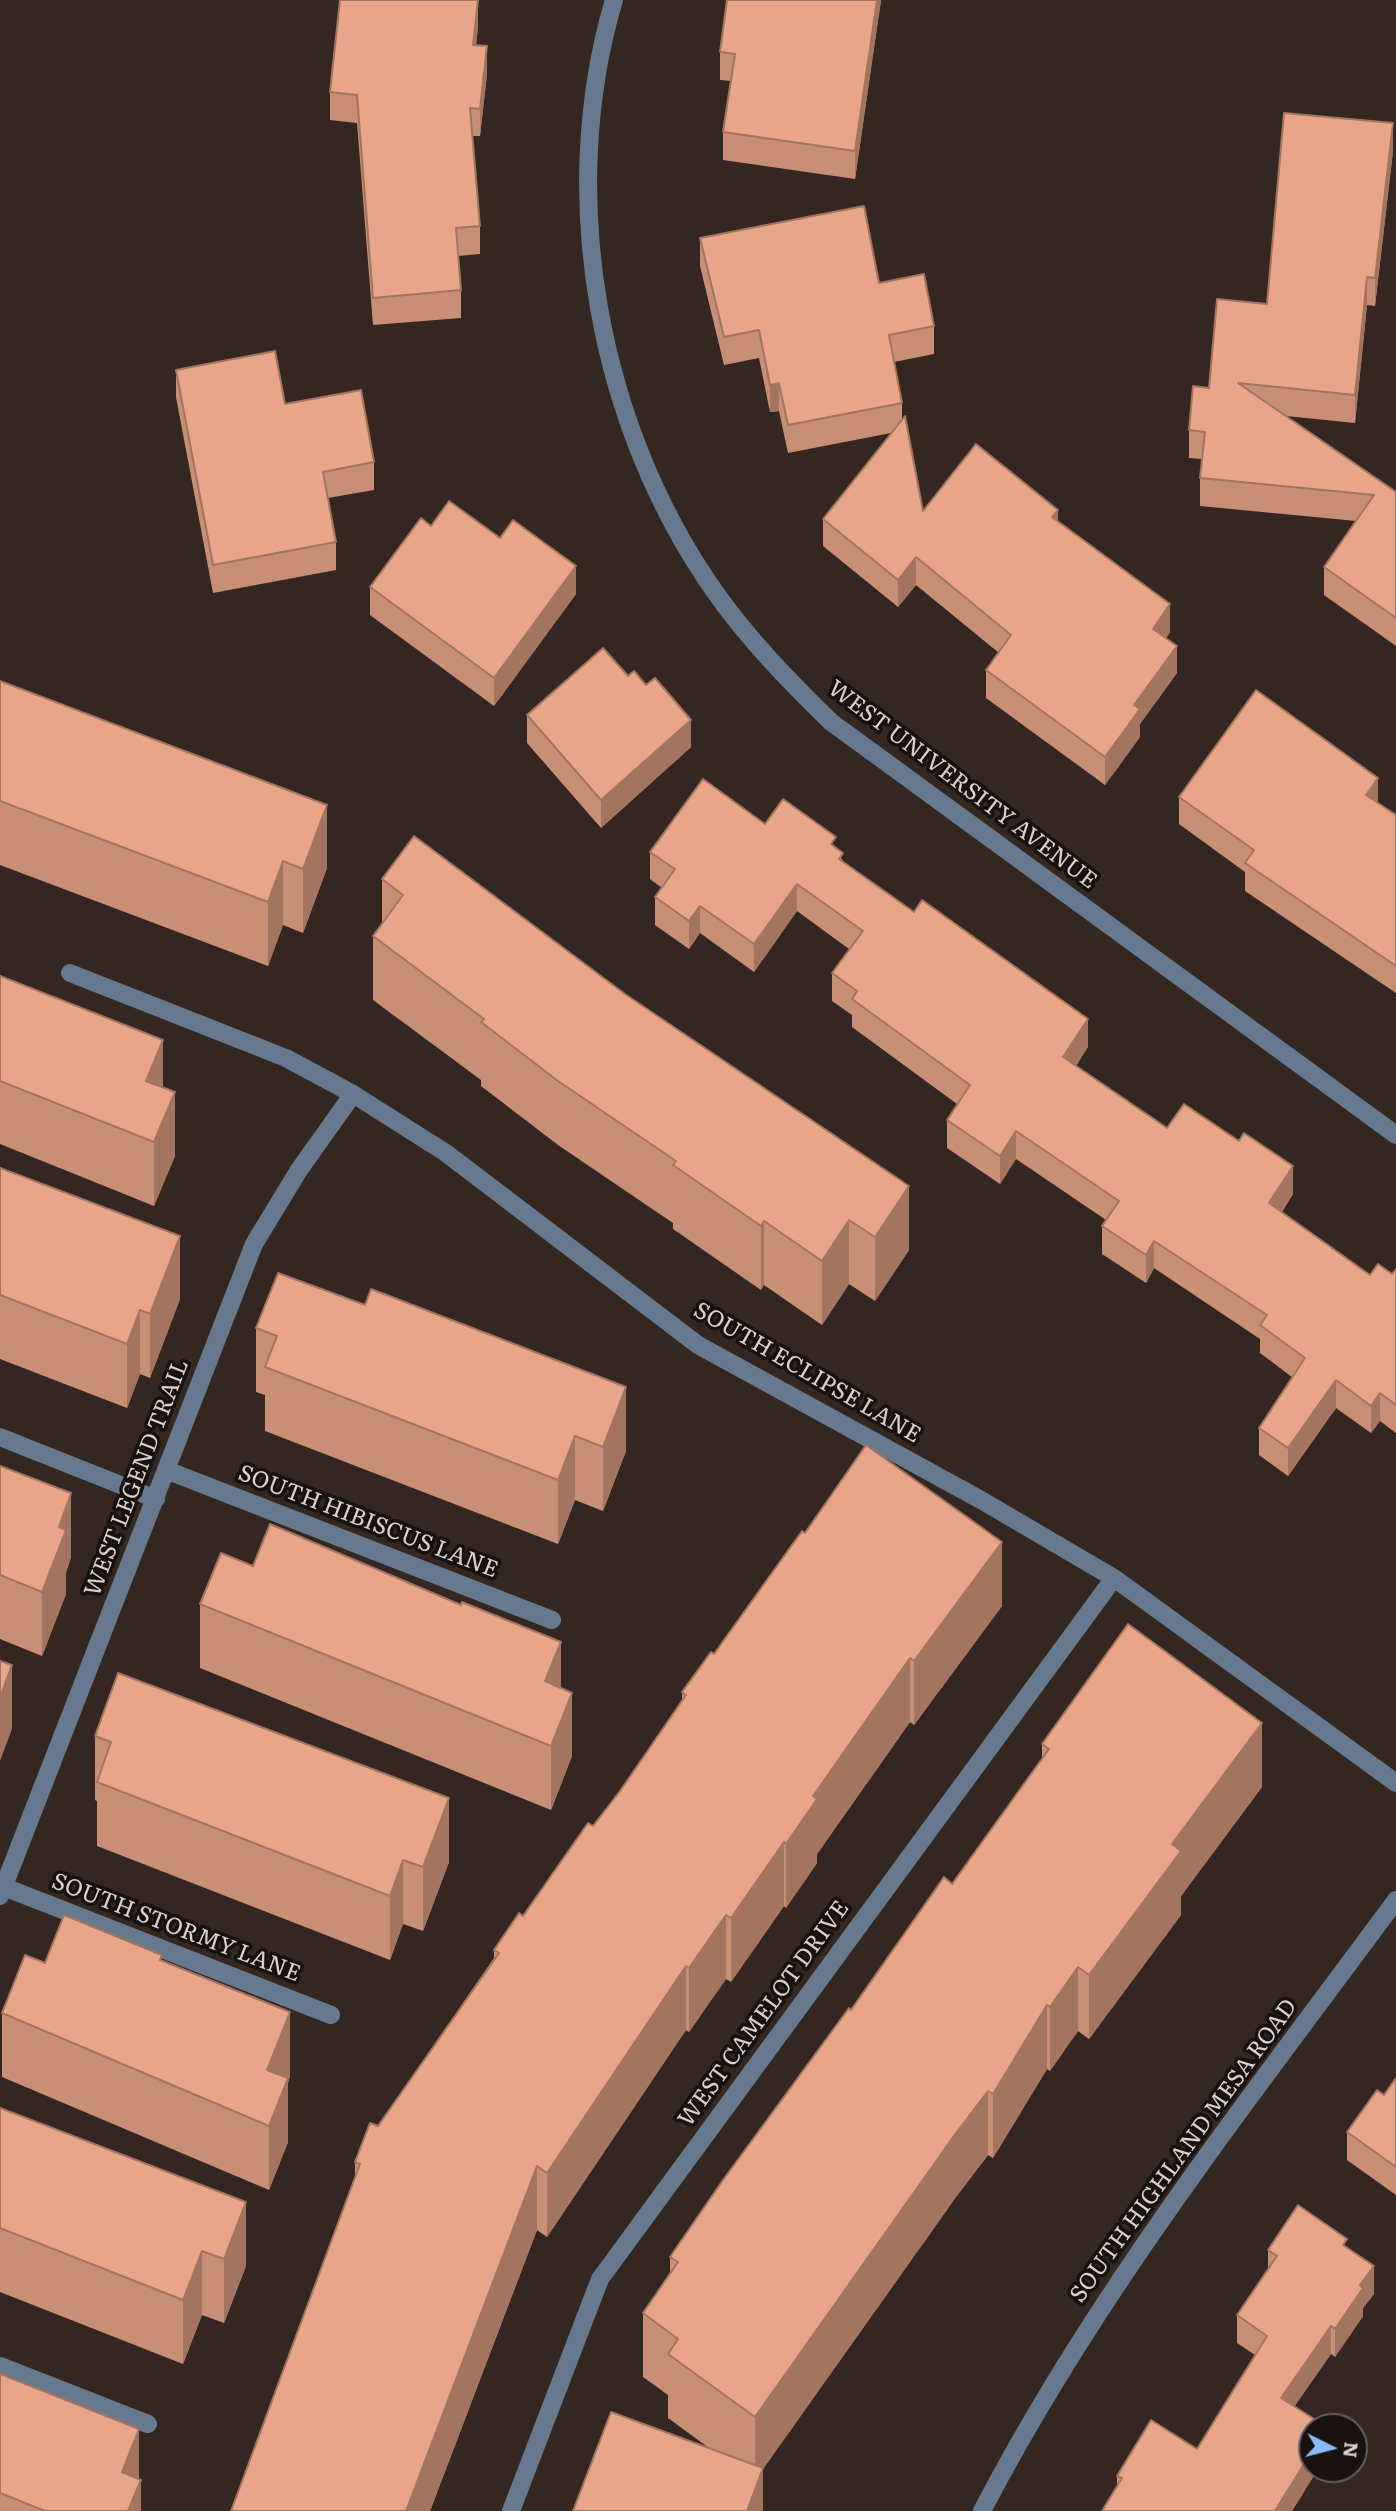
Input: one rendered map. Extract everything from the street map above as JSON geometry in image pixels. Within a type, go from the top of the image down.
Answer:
[{"type":"street","name":"WEST UNIVERSITY AVENUE","points":[[614,0],[589,124],[590,223],[603,332],[632,432],[671,521],[714,591],[762,654],[831,722],[1396,1135]]},
{"type":"street","name":"SOUTH ECLIPSE LANE","points":[[71,973],[286,1058],[353,1094],[446,1153],[698,1345],[969,1493],[1114,1578],[1396,1783]]},
{"type":"street","name":"WEST LEGEND TRAIL","points":[[2,1892],[254,1244],[299,1170],[353,1094]]},
{"type":"street","points":[[0,1437],[156,1499]]},
{"type":"street","name":"SOUTH HIBISCUS LANE","points":[[166,1470],[552,1620]]},
{"type":"street","name":"WEST CAMELOT DRIVE","points":[[511,2511],[600,2279],[1114,1578]]},
{"type":"street","name":"SOUTH STORMY LANE","points":[[2,1892],[331,2015]]},
{"type":"street","name":"SOUTH HIGHLAND MESA ROAD","points":[[982,2511],[1028,2423],[1137,2252],[1396,1900]]},
{"type":"street","points":[[0,2366],[148,2424]]},
{"type":"building","points":[[340,0],[478,0],[473,45],[487,46],[480,109],[470,108],[480,226],[456,228],[461,290],[373,298],[357,95],[330,92]]},
{"type":"building","points":[[727,0],[877,0],[855,151],[723,132],[735,54],[720,52]]},
{"type":"building","points":[[1284,113],[1393,123],[1375,278],[1367,277],[1355,395],[1238,383],[1396,492],[1396,618],[1324,567],[1374,495],[1200,478],[1205,432],[1189,430],[1193,386],[1209,388],[1217,299],[1267,304]]},
{"type":"building","points":[[864,206],[879,283],[924,274],[934,326],[889,335],[902,403],[788,425],[779,383],[770,385],[759,330],[724,337],[700,238]]},
{"type":"building","points":[[275,351],[285,404],[361,390],[374,462],[323,472],[336,542],[213,565],[176,370]]},
{"type":"building","points":[[905,416],[923,511],[976,444],[1058,510],[1052,517],[1170,604],[1153,629],[1177,646],[1134,705],[1140,709],[1105,757],[986,670],[1011,635],[916,557],[898,580],[823,519]]},
{"type":"building","points":[[449,501],[500,538],[513,520],[576,566],[494,678],[370,587],[421,518],[431,526]]},
{"type":"building","points":[[603,648],[628,676],[634,671],[646,685],[655,678],[691,720],[601,800],[527,715]]},
{"type":"building","points":[[0,681],[327,805],[303,869],[283,861],[268,902],[0,801]]},
{"type":"building","points":[[1256,690],[1378,778],[1366,795],[1396,815],[1396,966],[1245,863],[1254,850],[1179,797]]},
{"type":"building","points":[[703,779],[765,824],[783,799],[836,837],[831,844],[843,853],[839,859],[914,912],[922,900],[1088,1019],[1063,1057],[1167,1128],[1184,1104],[1239,1141],[1244,1133],[1293,1166],[1269,1203],[1370,1275],[1378,1264],[1392,1274],[1396,1269],[1396,1405],[1380,1393],[1371,1406],[1336,1380],[1288,1448],[1259,1428],[1305,1358],[1260,1325],[1267,1315],[1154,1241],[1146,1255],[1102,1226],[1119,1201],[1016,1131],[1000,1156],[947,1120],[970,1085],[852,999],[857,991],[832,973],[863,931],[797,884],[754,944],[700,906],[689,921],[655,897],[675,869],[650,852]]},
{"type":"building","points":[[414,836],[625,994],[909,1186],[875,1237],[849,1220],[822,1261],[764,1221],[761,1226],[673,1165],[676,1161],[558,1081],[481,1022],[484,1019],[373,936],[403,895],[382,879]]},
{"type":"building","points":[[0,976],[163,1040],[146,1081],[175,1092],[154,1142],[0,1081]]},
{"type":"building","points":[[0,1168],[180,1236],[150,1314],[140,1310],[127,1344],[0,1295]]},
{"type":"building","points":[[278,1273],[365,1305],[371,1289],[626,1387],[603,1447],[575,1436],[558,1480],[265,1367],[277,1336],[256,1328]]},
{"type":"building","points":[[866,1445],[1002,1542],[914,1661],[910,1658],[813,1796],[817,1799],[731,1918],[726,1915],[689,1968],[686,1966],[547,2173],[537,2166],[406,2511],[231,2511],[360,2164],[355,2162],[370,2123],[378,2126],[499,1953],[494,1950],[519,1913],[523,1916],[588,1823],[593,1826],[620,1791],[686,1695],[682,1692],[711,1652],[714,1654],[802,1531],[805,1533]]},
{"type":"building","points":[[0,1466],[71,1493],[59,1527],[66,1530],[42,1592],[0,1575]]},
{"type":"building","points":[[270,1524],[461,1605],[462,1602],[561,1642],[545,1681],[572,1693],[551,1746],[200,1604],[221,1553],[253,1566]]},
{"type":"building","points":[[1128,1624],[1262,1723],[1172,1844],[1181,1851],[1089,1975],[1078,1967],[1050,2007],[1047,2005],[993,2094],[988,2091],[956,2133],[755,2417],[668,2354],[678,2339],[643,2313],[678,2262],[670,2257],[723,2180],[849,2008],[851,2010],[944,1877],[952,1884],[1049,1749],[1042,1744]]},
{"type":"building","points":[[0,1661],[12,1665],[0,1697]]},
{"type":"building","points":[[118,1673],[449,1798],[423,1867],[403,1860],[390,1896],[97,1782],[111,1742],[95,1736]]},
{"type":"building","points":[[64,1915],[162,1955],[160,1960],[290,2012],[267,2070],[288,2078],[269,2126],[2,2013],[25,1955],[45,1963]]},
{"type":"building","points":[[1396,2078],[1396,2167],[1347,2132],[1377,2090],[1384,2095]]},
{"type":"building","points":[[0,2108],[246,2202],[224,2259],[202,2251],[183,2300],[0,2228]]},
{"type":"building","points":[[1298,2205],[1347,2239],[1343,2245],[1374,2266],[1360,2285],[1363,2288],[1335,2329],[1331,2326],[1281,2398],[1305,2413],[1298,2413],[1298,2474],[1275,2511],[1102,2511],[1122,2478],[1117,2476],[1151,2420],[1197,2449],[1267,2336],[1237,2315],[1277,2256],[1268,2250]]},
{"type":"building","points":[[0,2374],[139,2429],[122,2472],[141,2480],[128,2511],[45,2511],[0,2493]]},
{"type":"building","points":[[611,2412],[763,2468],[747,2511],[573,2511]]}]
